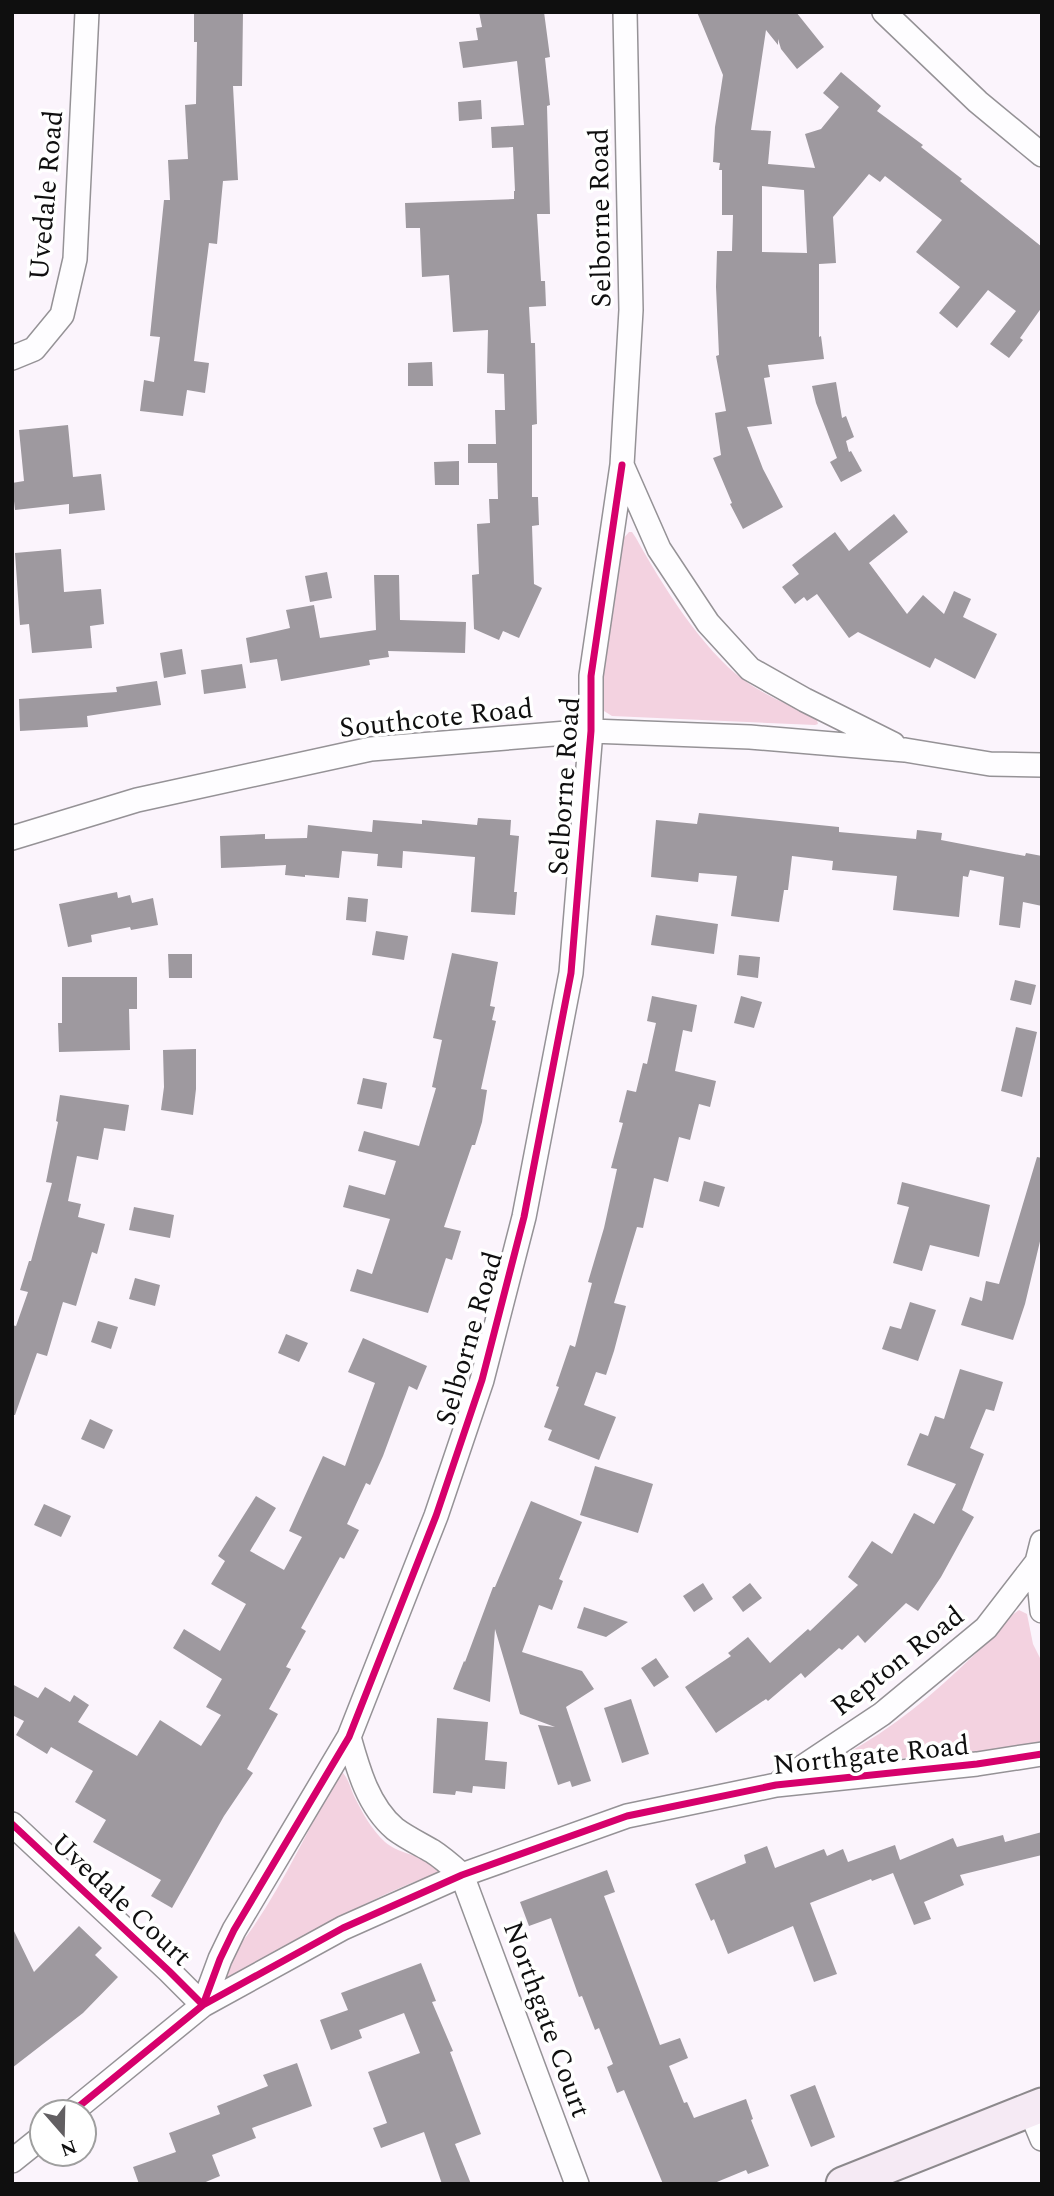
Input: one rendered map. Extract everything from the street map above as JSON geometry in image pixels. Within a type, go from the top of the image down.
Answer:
[{"type":"main road","points":[[843,2184],[1038,2118]]},
{"type":"street","name":"Uvedale Road","points":[[12,358],[34,349],[62,315],[75,259],[87,12]]},
{"type":"street","name":"Selborne Road","points":[[203,2005],[234,1930],[349,1737],[436,1516],[482,1380],[524,1217],[571,973],[591,732],[591,676],[622,465],[631,310],[625,12]]},
{"type":"street","points":[[884,12],[978,102],[1042,155]]},
{"type":"street","name":"Selborne Road","points":[[622,465],[659,549],[708,623],[750,669],[804,700],[905,750]]},
{"type":"street","name":"Southcote Road","points":[[12,838],[137,800],[371,749],[591,732],[750,737],[905,750],[990,764],[1042,765]]},
{"type":"street","name":"Repton Road","points":[[1039,1552],[1042,1611]]},
{"type":"street","name":"Repton Road","points":[[776,1785],[882,1714],[986,1628],[1039,1552]]},
{"type":"street","points":[[349,1737],[359,1773],[374,1802],[392,1827],[433,1852],[462,1875]]},
{"type":"street","name":"Northgate Road","points":[[203,2005],[343,1928],[462,1875],[627,1816],[776,1785],[977,1764],[1042,1754]]},
{"type":"street","name":"Uvedale Court","points":[[12,1824],[203,2005]]},
{"type":"street","name":"Northgate Court","points":[[462,1875],[577,2184]]},
{"type":"street","points":[[89,2098],[203,2005]]},
{"type":"street","points":[[12,2161],[28,2148]]},
{"type":"shaded area","points":[[629,532],[636,538],[684,615],[728,667],[752,686],[816,717],[818,724],[612,716],[604,711],[599,694],[623,539]]},
{"type":"shaded area","points":[[1019,1610],[1027,1614],[1033,1644],[1042,1662],[1042,1744],[978,1753],[843,1762],[844,1755],[896,1722],[943,1684]]},
{"type":"shaded area","points":[[341,1771],[371,1826],[380,1837],[398,1850],[429,1862],[439,1870],[436,1874],[355,1909],[227,1982],[224,1980],[230,1960],[275,1892]]},
{"type":"building","points":[[194,12],[243,12],[242,86],[233,86],[238,180],[223,181],[217,244],[209,243],[194,361],[209,363],[205,393],[187,390],[183,416],[140,411],[144,380],[154,382],[160,337],[150,336],[164,200],[170,200],[168,160],[188,159],[185,105],[196,104],[197,42],[194,42]]},
{"type":"building","points":[[479,12],[544,12],[550,57],[545,58],[550,105],[547,106],[550,214],[537,214],[541,281],[545,281],[546,306],[529,307],[531,343],[535,343],[537,424],[532,425],[532,497],[538,497],[539,525],[532,526],[534,584],[542,588],[519,638],[503,631],[499,640],[474,629],[472,575],[479,574],[477,524],[490,523],[489,499],[498,499],[497,463],[468,463],[468,444],[496,444],[495,410],[505,410],[504,374],[487,373],[488,330],[453,332],[449,275],[422,277],[420,228],[406,228],[405,203],[514,199],[513,147],[492,148],[491,127],[524,125],[517,61],[463,68],[459,42],[478,40],[476,28],[482,27]]},
{"type":"building","points":[[697,12],[796,12],[824,47],[797,69],[781,49],[778,39],[778,45],[766,30],[751,130],[771,131],[768,164],[815,168],[805,134],[821,129],[839,107],[823,93],[841,72],[881,106],[877,111],[923,145],[921,147],[962,179],[960,181],[1042,247],[1042,307],[1009,358],[990,344],[1016,311],[988,290],[957,328],[939,313],[960,287],[916,252],[942,220],[885,176],[880,182],[869,174],[833,217],[836,263],[819,264],[819,337],[821,336],[824,359],[768,365],[770,377],[764,378],[772,424],[747,427],[763,469],[783,507],[743,529],[730,504],[732,503],[713,458],[721,455],[715,413],[726,411],[716,356],[719,355],[717,251],[732,251],[733,215],[722,215],[722,170],[719,170],[720,163],[713,162],[723,75]],"holes":[[[762,186],[804,190],[807,253],[762,252]]]},
{"type":"building","points":[[481,100],[482,119],[459,121],[458,102]]},
{"type":"building","points":[[432,362],[433,386],[408,386],[408,363]]},
{"type":"building","points":[[836,382],[842,418],[846,416],[854,437],[846,441],[849,452],[851,451],[862,471],[841,482],[830,462],[837,458],[812,386]]},
{"type":"building","points":[[68,425],[73,477],[101,474],[105,510],[69,514],[69,504],[15,510],[12,483],[24,481],[19,430]]},
{"type":"building","points":[[459,461],[459,485],[435,485],[434,462]]},
{"type":"building","points":[[894,514],[908,532],[869,563],[907,614],[923,595],[944,614],[954,591],[971,599],[963,617],[997,634],[975,679],[935,658],[930,668],[858,632],[849,638],[817,594],[807,601],[804,597],[795,604],[782,587],[799,574],[792,565],[835,532],[849,551]]},
{"type":"building","points":[[61,549],[64,592],[101,589],[104,624],[90,626],[92,648],[32,653],[29,624],[20,625],[15,553]]},
{"type":"building","points":[[327,572],[332,598],[310,602],[305,576]]},
{"type":"building","points":[[374,575],[399,575],[400,620],[466,622],[465,653],[388,651],[389,657],[369,660],[370,665],[281,681],[277,659],[250,663],[246,638],[290,628],[286,610],[314,605],[320,638],[376,630]]},
{"type":"building","points":[[182,649],[186,674],[164,678],[160,653]]},
{"type":"building","points":[[242,664],[246,688],[204,694],[201,670]]},
{"type":"building","points":[[157,681],[161,705],[87,716],[88,727],[20,731],[19,699],[117,692],[116,687]]},
{"type":"building","points":[[699,813],[839,827],[839,832],[916,839],[917,830],[942,833],[941,840],[1025,856],[1026,853],[1042,856],[1042,906],[1023,902],[1020,928],[999,925],[1004,877],[970,870],[968,877],[963,876],[959,917],[893,910],[897,876],[832,870],[833,861],[792,856],[788,890],[784,890],[779,922],[731,916],[737,876],[699,873],[698,882],[651,877],[656,820],[697,824]]},
{"type":"building","points":[[478,818],[511,820],[510,835],[519,836],[514,892],[517,892],[515,915],[471,912],[475,857],[403,851],[402,868],[377,866],[378,854],[342,851],[339,878],[285,875],[286,865],[221,868],[220,836],[265,834],[265,839],[307,838],[308,825],[372,832],[373,820],[422,824],[422,820],[477,825]]},
{"type":"building","points":[[117,892],[118,898],[130,895],[132,903],[153,898],[158,925],[131,930],[130,927],[91,935],[92,942],[68,947],[59,904]]},
{"type":"building","points":[[348,897],[368,899],[366,922],[346,920]]},
{"type":"building","points":[[656,915],[718,924],[714,954],[651,945]]},
{"type":"building","points":[[376,931],[408,936],[404,960],[372,955]]},
{"type":"building","points":[[452,953],[498,962],[490,1006],[495,1007],[492,1020],[496,1021],[481,1089],[487,1090],[482,1122],[444,1227],[461,1231],[452,1260],[446,1258],[428,1313],[350,1291],[357,1269],[372,1274],[390,1219],[343,1207],[349,1185],[385,1195],[396,1161],[358,1151],[364,1131],[419,1146],[436,1088],[432,1087],[442,1040],[433,1038]]},
{"type":"building","points":[[168,954],[192,954],[192,978],[169,978]]},
{"type":"building","points":[[739,955],[760,957],[758,978],[737,975]]},
{"type":"building","points":[[62,977],[137,977],[137,1009],[129,1009],[130,1050],[59,1052],[58,1023],[62,1023]]},
{"type":"building","points":[[1015,980],[1036,985],[1031,1005],[1010,1000]]},
{"type":"building","points":[[652,996],[697,1005],[692,1032],[683,1030],[675,1071],[716,1081],[710,1107],[699,1104],[690,1140],[679,1137],[668,1182],[654,1178],[643,1228],[637,1227],[614,1303],[626,1306],[614,1351],[606,1375],[596,1372],[584,1405],[616,1417],[599,1460],[548,1440],[552,1430],[544,1427],[559,1387],[556,1386],[570,1345],[575,1347],[592,1283],[588,1282],[617,1169],[611,1168],[623,1123],[619,1122],[627,1090],[636,1092],[643,1063],[647,1064],[656,1023],[647,1021]]},
{"type":"building","points":[[741,996],[762,1002],[754,1028],[734,1023]]},
{"type":"building","points":[[1016,1027],[1037,1032],[1022,1097],[1001,1091]]},
{"type":"building","points":[[196,1049],[193,1115],[161,1110],[164,1087],[163,1050]]},
{"type":"building","points":[[363,1078],[387,1083],[382,1109],[357,1104]]},
{"type":"building","points":[[60,1095],[129,1105],[125,1131],[104,1128],[98,1160],[77,1156],[68,1201],[81,1204],[78,1217],[105,1224],[97,1254],[92,1252],[76,1306],[63,1302],[47,1356],[37,1353],[15,1415],[12,1415],[12,1325],[16,1326],[28,1292],[20,1290],[31,1261],[52,1183],[46,1182],[58,1122]]},
{"type":"building","points":[[1037,1157],[1042,1158],[1042,1233],[1025,1304],[1013,1340],[961,1325],[970,1297],[982,1301],[986,1281],[999,1284]]},
{"type":"building","points":[[704,1181],[725,1187],[719,1207],[699,1201]]},
{"type":"building","points":[[902,1182],[990,1205],[979,1257],[930,1245],[922,1271],[893,1263],[909,1207],[897,1204]]},
{"type":"building","points":[[134,1207],[174,1215],[170,1238],[129,1230]]},
{"type":"building","points":[[135,1278],[160,1285],[155,1306],[129,1299]]},
{"type":"building","points":[[910,1302],[936,1310],[918,1361],[882,1349],[890,1326],[901,1329]]},
{"type":"building","points":[[98,1321],[118,1327],[111,1349],[91,1342]]},
{"type":"building","points":[[286,1334],[308,1343],[299,1362],[278,1353]]},
{"type":"building","points":[[363,1338],[427,1366],[417,1390],[409,1386],[370,1485],[366,1483],[347,1524],[359,1530],[344,1559],[340,1557],[301,1628],[306,1631],[286,1667],[291,1669],[269,1709],[278,1714],[247,1769],[253,1773],[224,1816],[172,1908],[151,1896],[161,1880],[93,1842],[106,1820],[75,1802],[93,1771],[51,1747],[47,1754],[16,1735],[24,1721],[12,1715],[12,1684],[38,1698],[45,1687],[70,1702],[74,1695],[89,1705],[78,1722],[137,1756],[160,1720],[201,1746],[221,1715],[206,1707],[222,1679],[173,1648],[184,1629],[220,1651],[246,1604],[211,1584],[225,1561],[218,1556],[256,1496],[276,1508],[250,1551],[284,1570],[302,1537],[289,1531],[323,1456],[345,1466],[375,1383],[348,1372]]},
{"type":"building","points":[[960,1369],[1003,1382],[994,1411],[986,1409],[970,1448],[984,1454],[962,1510],[974,1517],[941,1577],[918,1611],[906,1603],[865,1643],[858,1635],[805,1678],[801,1673],[768,1701],[766,1699],[716,1733],[685,1687],[731,1656],[728,1653],[748,1637],[770,1663],[808,1629],[810,1631],[858,1585],[848,1577],[872,1541],[892,1554],[914,1513],[934,1524],[956,1484],[907,1465],[920,1433],[928,1436],[935,1416],[944,1419]]},
{"type":"building","points":[[90,1419],[113,1430],[104,1449],[81,1439]]},
{"type":"building","points":[[595,1466],[653,1484],[638,1533],[580,1515]]},
{"type":"building","points":[[531,1501],[582,1522],[559,1579],[563,1581],[552,1610],[539,1605],[522,1652],[582,1671],[594,1689],[566,1707],[591,1781],[572,1787],[570,1781],[558,1785],[538,1725],[555,1727],[520,1714],[495,1629],[490,1702],[453,1689],[493,1587]]},
{"type":"building","points":[[44,1504],[71,1516],[61,1537],[34,1525]]},
{"type":"building","points":[[703,1583],[713,1599],[694,1612],[683,1596]]},
{"type":"building","points":[[750,1583],[762,1598],[743,1612],[732,1597]]},
{"type":"building","points":[[584,1607],[628,1622],[606,1637],[577,1628]]},
{"type":"building","points":[[656,1658],[669,1677],[654,1687],[641,1668]]},
{"type":"building","points":[[631,1699],[649,1754],[622,1763],[604,1708]]},
{"type":"building","points":[[437,1718],[488,1722],[485,1760],[507,1762],[505,1789],[473,1786],[472,1793],[433,1793]]},
{"type":"building","points":[[1042,1832],[1042,1855],[960,1875],[964,1885],[924,1902],[931,1919],[914,1925],[893,1873],[810,1903],[837,1974],[814,1982],[793,1926],[728,1954],[714,1919],[711,1921],[695,1884],[746,1863],[744,1855],[767,1846],[775,1868],[824,1849],[827,1856],[843,1849],[848,1862],[895,1845],[900,1860],[953,1838],[957,1847],[1003,1835],[1005,1842]]},
{"type":"building","points":[[607,1870],[615,1892],[604,1896],[660,2045],[680,2038],[688,2058],[669,2066],[684,2103],[687,2102],[694,2118],[746,2099],[769,2166],[748,2174],[746,2170],[712,2184],[663,2184],[624,2090],[617,2093],[607,2067],[613,2064],[599,2028],[595,2030],[582,1996],[579,1997],[551,1918],[529,1926],[520,1902]]},
{"type":"building","points":[[79,1926],[102,1948],[95,1955],[118,1977],[83,2013],[12,2068],[12,1927],[34,1972]]},
{"type":"building","points":[[421,1963],[436,2001],[432,2002],[453,2051],[450,2052],[481,2134],[455,2144],[471,2184],[442,2184],[424,2132],[381,2148],[373,2128],[387,2123],[368,2072],[420,2053],[404,2013],[359,2030],[362,2038],[331,2050],[320,2020],[348,2010],[341,1993]]},
{"type":"building","points":[[297,2063],[312,2106],[252,2128],[256,2138],[212,2155],[220,2176],[201,2184],[139,2184],[133,2167],[176,2152],[169,2133],[220,2114],[217,2106],[268,2086],[263,2075]]},
{"type":"building","points":[[815,2085],[835,2137],[811,2147],[790,2095]]},
{"type":"cycle path","points":[[89,2098],[203,2005],[234,1930],[349,1737],[436,1516],[482,1380],[524,1217],[571,973],[591,731],[591,676],[622,465]]},
{"type":"cycle path","points":[[203,2005],[343,1928],[462,1875],[627,1816],[776,1785],[977,1764],[1042,1754]]},
{"type":"cycle path","points":[[12,1824],[203,2005]]}]
